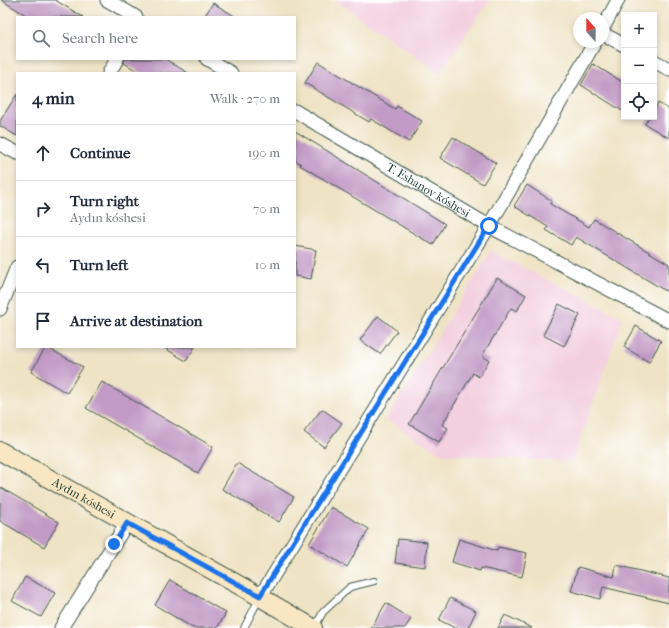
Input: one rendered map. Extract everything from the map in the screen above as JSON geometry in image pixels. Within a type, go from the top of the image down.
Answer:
[{"type":"street","points":[[107,0],[134,16]]},
{"type":"street","points":[[609,17],[618,0]]},
{"type":"street","points":[[609,37],[621,43]]},
{"type":"street","points":[[260,596],[489,226],[592,48]]},
{"type":"street","points":[[110,72],[116,60]]},
{"type":"street","points":[[209,60],[228,72]]},
{"type":"street","points":[[657,63],[669,69]]},
{"type":"street","name":"T. Eshanov kóshesi","points":[[296,112],[489,226],[669,321]]},
{"type":"street","points":[[0,144],[16,152]]},
{"type":"street","points":[[0,309],[16,269]]},
{"type":"street","name":"Aydın kóshesi","points":[[0,451],[260,596],[314,628]]},
{"type":"street","points":[[61,628],[127,523]]},
{"type":"lane","points":[[314,628],[323,612],[350,587],[374,581]]},
{"type":"lane","points":[[244,628],[260,596]]},
{"type":"shaded area","points":[[335,0],[490,0],[439,73]]},
{"type":"shaded area","points":[[491,251],[623,318],[572,462],[442,454],[386,420]]},
{"type":"building","points":[[1,0],[55,0],[81,16],[27,16]]},
{"type":"building","points":[[213,3],[234,16],[205,16]]},
{"type":"building","points":[[125,60],[167,60],[186,72],[139,72],[124,63]]},
{"type":"building","points":[[318,62],[395,109],[397,106],[422,121],[409,142],[371,119],[369,122],[305,83]]},
{"type":"building","points":[[593,64],[621,81],[621,110],[581,85]]},
{"type":"building","points":[[16,96],[16,135],[0,126],[0,121]]},
{"type":"building","points":[[658,103],[669,109],[669,138],[645,124],[647,120],[657,120]]},
{"type":"building","points":[[296,132],[445,224],[433,245],[300,165],[301,164],[296,161]]},
{"type":"building","points":[[453,137],[496,163],[483,184],[440,158]]},
{"type":"building","points":[[527,185],[552,201],[550,204],[589,227],[594,219],[669,264],[669,293],[576,237],[571,245],[546,230],[548,227],[514,206]]},
{"type":"building","points":[[296,246],[316,250],[311,279],[296,276]]},
{"type":"building","points":[[497,278],[526,295],[517,311],[511,308],[482,356],[489,360],[479,377],[473,373],[442,425],[448,428],[439,442],[409,424]]},
{"type":"building","points":[[559,304],[580,315],[564,346],[543,335]]},
{"type":"building","points":[[378,316],[397,331],[380,354],[360,340]]},
{"type":"building","points":[[636,326],[661,341],[649,362],[624,347]]},
{"type":"building","points":[[45,348],[83,367],[67,393],[31,372]]},
{"type":"building","points":[[165,348],[194,348],[186,361]]},
{"type":"building","points":[[102,382],[213,447],[198,473],[86,408]]},
{"type":"building","points":[[322,409],[342,423],[324,447],[304,432]]},
{"type":"building","points":[[237,463],[294,497],[279,522],[222,489]]},
{"type":"building","points":[[0,487],[59,522],[44,547],[0,521]]},
{"type":"building","points":[[331,507],[369,529],[347,567],[309,544]]},
{"type":"building","points":[[398,539],[427,542],[425,567],[395,563]]},
{"type":"building","points":[[459,539],[497,551],[498,547],[527,553],[522,577],[481,568],[480,571],[452,562]]},
{"type":"building","points":[[616,565],[669,578],[669,603],[603,587],[600,599],[571,591],[578,567],[614,577]]},
{"type":"building","points":[[25,577],[55,593],[41,617],[12,601]]},
{"type":"building","points":[[170,580],[226,613],[217,628],[193,628],[155,605]]},
{"type":"building","points":[[450,598],[476,611],[468,628],[455,628],[439,620]]},
{"type":"building","points":[[386,603],[411,619],[405,628],[371,628]]},
{"type":"building","points":[[505,615],[532,628],[498,628]]},
{"type":"route","points":[[114,544],[127,523],[260,596],[489,226]]}]
